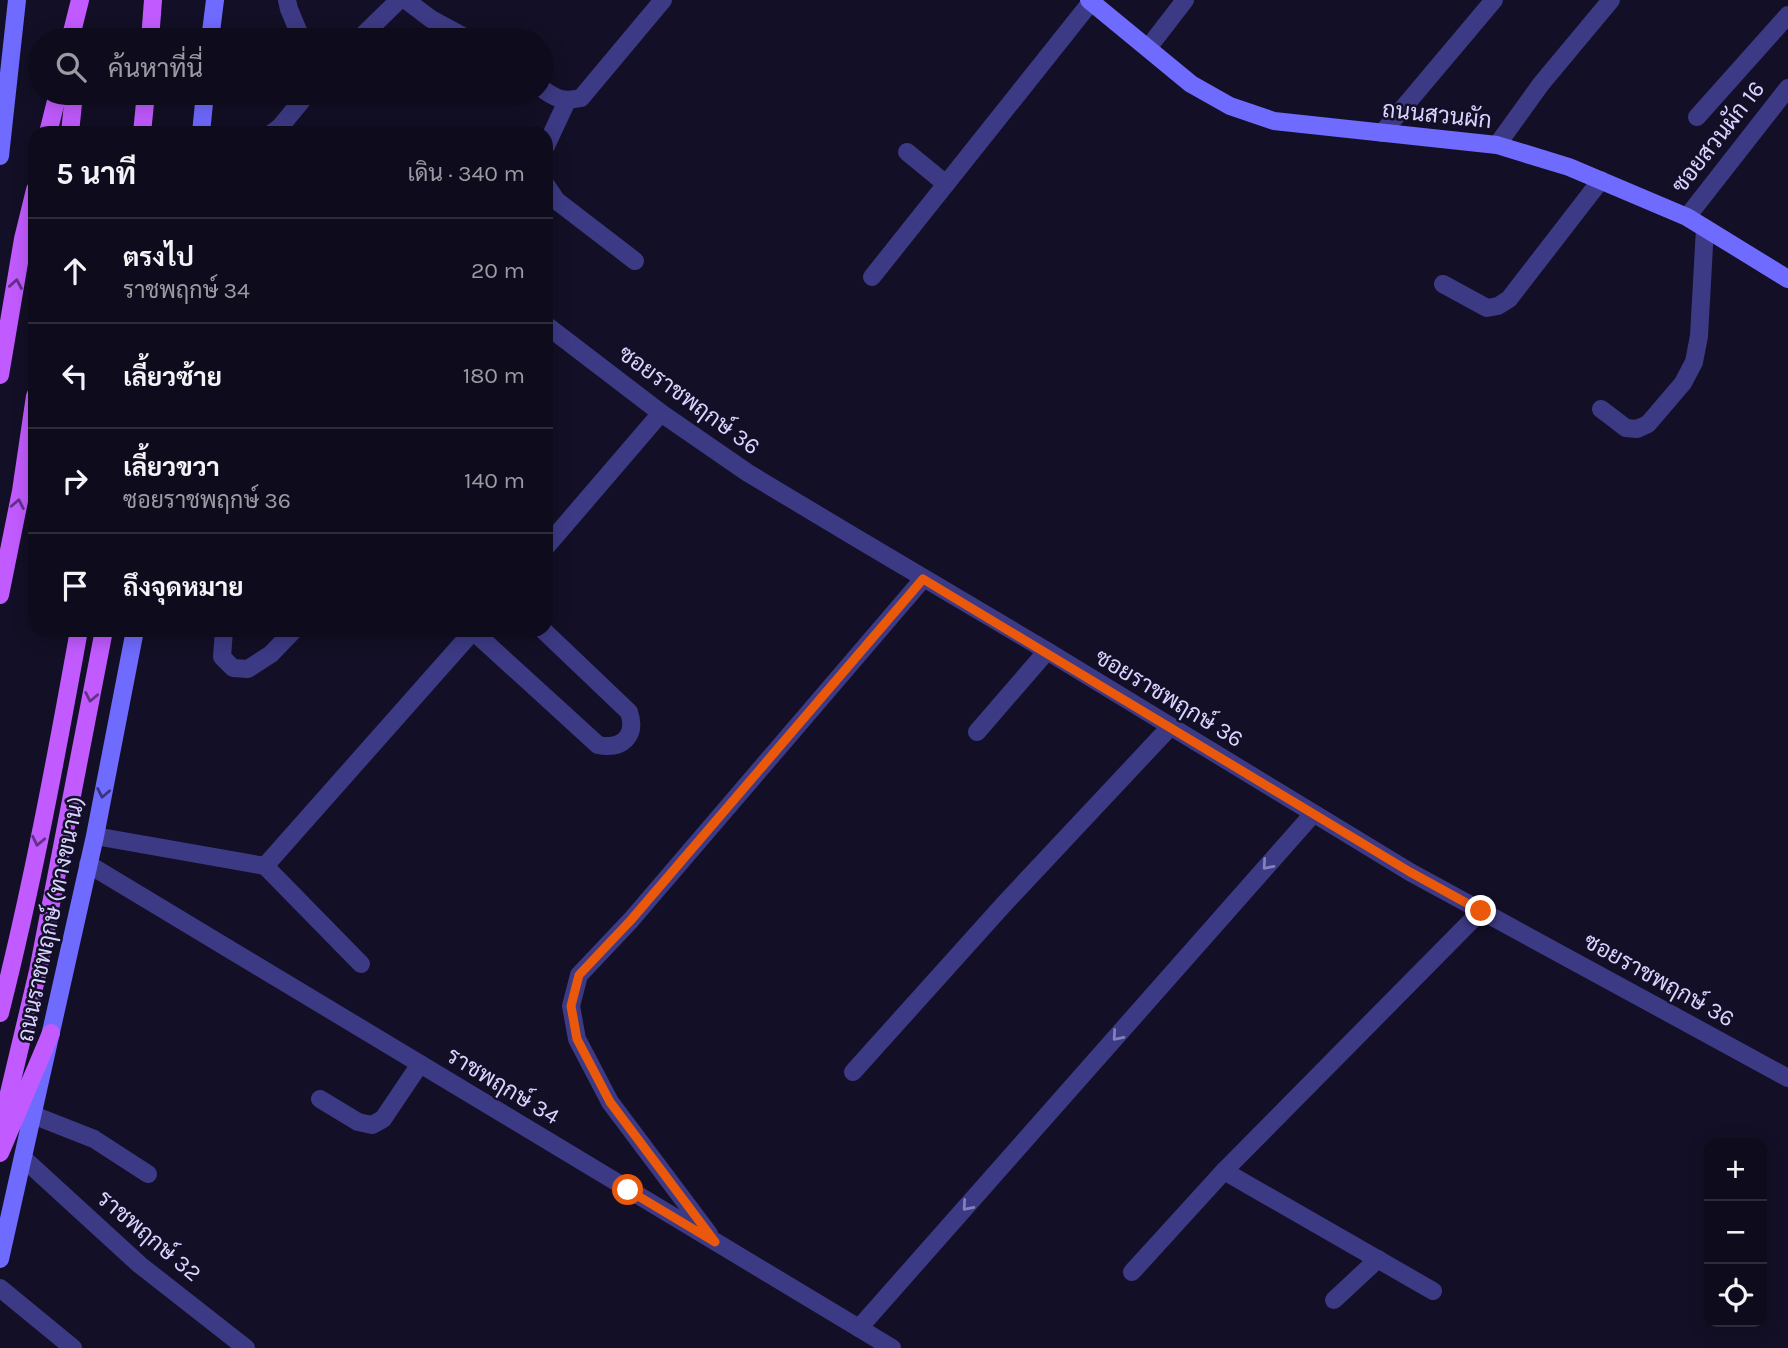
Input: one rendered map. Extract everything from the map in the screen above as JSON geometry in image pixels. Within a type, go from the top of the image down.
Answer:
[{"type":"main road","points":[[0,156],[17,0]]},
{"type":"main road","points":[[74,28],[82,0]]},
{"type":"main road","points":[[80,28],[82,0]]},
{"type":"main road","points":[[150,28],[151,0]]},
{"type":"main road","points":[[212,28],[215,0]]},
{"type":"main road","name":"ถนนสวนผัก","points":[[1090,1],[1191,84],[1230,106],[1274,121],[1497,145],[1569,167],[1687,217],[1788,279]]},
{"type":"main road","points":[[50,126],[55,105]]},
{"type":"main road","points":[[71,126],[73,105]]},
{"type":"main road","points":[[143,126],[146,105]]},
{"type":"main road","points":[[149,105],[151,126]]},
{"type":"main road","points":[[202,126],[204,105]]},
{"type":"main road","points":[[0,375],[28,219]]},
{"type":"main road","points":[[0,595],[28,444]]},
{"type":"main road","points":[[0,1013],[60,738],[78,637]]},
{"type":"main road","points":[[0,1131],[38,971],[103,637]]},
{"type":"main road","name":"ถนนราชพฤกษ์ (ทางขนาน)","points":[[0,1259],[88,864],[134,637]]},
{"type":"main road","points":[[0,1153],[51,1033]]},
{"type":"street","points":[[287,0],[297,28]]},
{"type":"street","points":[[370,28],[399,0]]},
{"type":"street","points":[[407,0],[448,28]]},
{"type":"street","points":[[553,96],[567,101],[581,97],[663,0]]},
{"type":"street","points":[[1148,48],[1185,0]]},
{"type":"street","points":[[1382,133],[1494,0]]},
{"type":"street","points":[[1497,145],[1541,84],[1611,0]]},
{"type":"street","points":[[872,277],[1090,1]]},
{"type":"street","points":[[1696,117],[1788,15]]},
{"type":"street","name":"ซอยสวนผัก 16","points":[[1687,217],[1788,88]]},
{"type":"street","points":[[553,131],[567,101]]},
{"type":"street","points":[[284,126],[299,105]]},
{"type":"street","points":[[907,152],[946,184]]},
{"type":"street","points":[[1443,284],[1488,308],[1498,306],[1509,299],[1601,180]]},
{"type":"street","points":[[553,209],[635,261]]},
{"type":"street","points":[[1601,409],[1626,428],[1637,429],[1648,424],[1683,383],[1695,362],[1699,336],[1705,229]]},
{"type":"street","name":"ซอยราชพฤกษ์ 36","points":[[553,330],[661,413],[748,473],[923,579],[1410,872],[1788,1078]]},
{"type":"street","points":[[553,534],[661,413]]},
{"type":"street","points":[[715,1242],[610,1102],[577,1039],[571,1006],[579,975],[631,920],[923,579]]},
{"type":"street","points":[[223,637],[222,657],[233,668],[248,669],[271,654],[287,637]]},
{"type":"street","points":[[265,866],[468,637]]},
{"type":"street","points":[[481,637],[598,746],[614,747],[626,740],[632,727],[629,712],[550,637]]},
{"type":"street","points":[[976,732],[1047,652]]},
{"type":"street","points":[[853,1072],[1005,903],[1170,727]]},
{"type":"street","points":[[859,1328],[1312,814]]},
{"type":"street","points":[[94,836],[265,866],[361,964]]},
{"type":"street","name":"ราชพฤกษ์ 34","points":[[88,864],[892,1348]]},
{"type":"street","points":[[1132,1272],[1224,1171],[1481,911]]},
{"type":"street","points":[[320,1099],[358,1122],[372,1125],[383,1119],[420,1064]]},
{"type":"street","points":[[33,1115],[94,1139],[148,1174]]},
{"type":"street","name":"ราชพฤกษ์ 32","points":[[23,1158],[141,1265],[246,1348]]},
{"type":"street","points":[[1224,1171],[1433,1291]]},
{"type":"street","points":[[1334,1300],[1378,1259]]},
{"type":"street","points":[[0,1288],[73,1348]]},
{"type":"route","points":[[628,1190],[715,1242],[610,1102],[577,1039],[571,1006],[579,975],[631,920],[923,579],[1410,872],[1481,911]]}]
